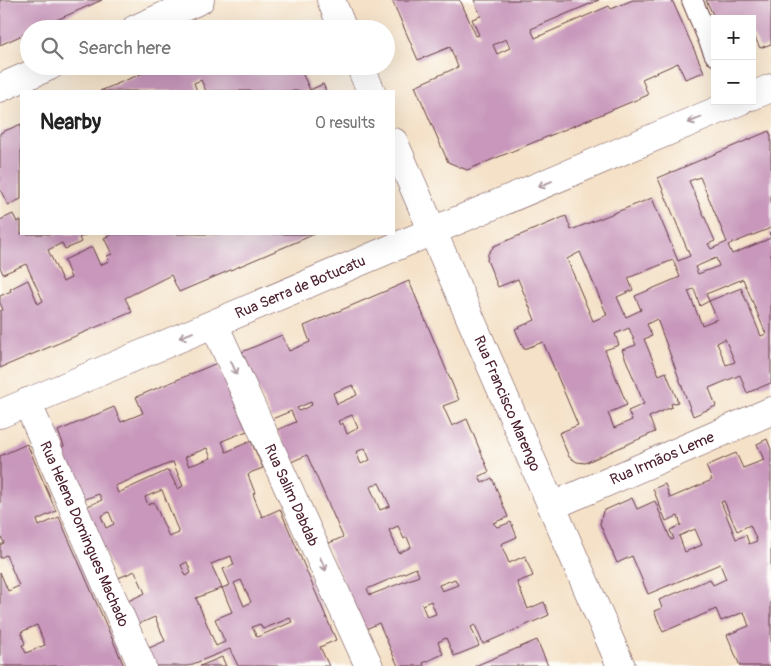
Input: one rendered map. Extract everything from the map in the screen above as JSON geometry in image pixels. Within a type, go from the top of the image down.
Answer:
[{"type":"street","points":[[155,20],[200,0]]},
{"type":"street","points":[[331,0],[339,20]]},
{"type":"street","points":[[0,88],[30,75]]},
{"type":"street","points":[[364,75],[371,90]]},
{"type":"street","name":"Rua Serra de Botucatu","points":[[756,94],[771,88]]},
{"type":"street","name":"Rua Serra de Botucatu","points":[[0,414],[731,105]]},
{"type":"street","name":"Rua Francisco Marengo","points":[[395,144],[621,666]]},
{"type":"street","name":"Rua Salim Dabdab","points":[[214,324],[370,666]]},
{"type":"street","name":"Rua Helena Domingues Machado","points":[[28,402],[142,666]]},
{"type":"street","name":"Rua Irmãos Leme","points":[[552,506],[771,410]]},
{"type":"lane","points":[[692,0],[711,45]]},
{"type":"building","points":[[0,0],[102,0],[56,20],[20,20],[20,36],[0,45]]},
{"type":"building","points":[[392,0],[459,0],[476,36],[479,35],[472,19],[481,16],[474,0],[599,0],[531,29],[535,38],[609,6],[611,9],[633,0],[672,0],[704,72],[685,79],[678,63],[642,79],[648,95],[467,170],[448,162],[415,86],[458,67],[450,47],[418,60]],"holes":[[[506,39],[510,48],[497,54],[493,45]]]},
{"type":"building","points":[[706,0],[771,0],[771,44],[760,48],[756,39],[756,15],[713,15]]},
{"type":"building","points":[[138,75],[303,75],[310,90],[206,90],[201,80],[194,83],[197,90],[102,90]]},
{"type":"building","points":[[323,84],[326,90],[310,90]]},
{"type":"building","points":[[20,124],[20,199],[8,205],[0,189],[0,133]]},
{"type":"building","points":[[769,131],[771,136],[771,228],[728,245],[732,254],[771,238],[771,383],[747,393],[740,375],[709,388],[716,406],[693,416],[657,319],[647,324],[652,336],[644,339],[659,375],[666,372],[678,402],[671,404],[672,407],[649,417],[655,432],[585,463],[577,462],[569,457],[559,433],[578,425],[543,342],[524,349],[515,329],[535,320],[518,279],[498,287],[487,260],[488,254],[494,246],[566,216],[571,230],[652,198],[678,261],[690,256],[658,178]],"holes":[[[700,177],[727,242],[711,249],[708,244],[715,241],[689,181]],[[580,252],[607,315],[593,321],[567,259]],[[716,258],[719,266],[698,274],[695,267]],[[673,260],[680,277],[635,296],[641,310],[626,317],[617,297],[633,290],[628,278]],[[743,279],[766,334],[761,336],[741,288],[709,301],[706,294]],[[694,289],[700,306],[709,301],[717,319],[702,325],[688,291]],[[629,328],[636,345],[622,350],[644,404],[628,411],[632,420],[614,428],[608,413],[627,405],[605,350],[619,345],[615,334]],[[725,339],[735,362],[726,365],[717,343]]]},
{"type":"building","points":[[13,214],[17,222],[20,220],[20,235],[86,235],[79,238],[81,242],[73,246],[65,249],[62,243],[48,250],[63,282],[71,278],[64,260],[92,247],[100,265],[109,261],[107,256],[112,254],[104,238],[111,235],[313,235],[179,292],[171,275],[125,298],[132,312],[0,368],[0,311],[3,310],[0,296],[28,280],[38,304],[43,301],[26,264],[3,274],[0,267],[0,220]]},
{"type":"building","points":[[409,281],[459,400],[443,406],[452,426],[467,419],[489,472],[479,476],[482,483],[492,478],[508,517],[493,523],[497,527],[511,522],[517,537],[501,544],[509,563],[525,556],[533,576],[517,582],[528,609],[544,602],[549,615],[483,644],[475,625],[471,627],[479,646],[454,656],[446,638],[438,642],[443,654],[423,663],[424,666],[398,666],[379,623],[364,630],[327,544],[343,537],[307,455],[291,462],[277,430],[296,422],[291,411],[272,419],[242,352],[282,335],[289,351],[310,342],[304,326]],"holes":[[[353,385],[357,395],[337,404],[333,393]],[[311,402],[312,405],[299,411],[297,408]],[[352,415],[358,428],[347,434],[343,423],[340,425],[338,421]],[[365,448],[370,460],[361,464],[356,452]],[[379,483],[390,506],[380,510],[370,487]],[[398,526],[404,539],[407,537],[411,547],[399,553],[389,530]],[[416,568],[419,576],[370,595],[367,589]],[[455,579],[458,585],[442,591],[439,585]],[[431,601],[436,614],[427,617],[422,605]]]},
{"type":"building","points":[[217,363],[247,431],[222,441],[226,452],[251,441],[263,468],[248,475],[255,493],[253,494],[262,517],[280,509],[336,640],[320,647],[329,666],[238,666],[230,649],[188,666],[154,666],[147,649],[165,641],[155,617],[136,625],[126,602],[145,593],[135,571],[116,579],[85,507],[102,500],[99,494],[82,500],[60,448],[64,446],[58,431],[114,407],[121,422],[143,413],[136,397]],"holes":[[[207,448],[211,458],[189,466],[185,457]],[[173,462],[183,486],[178,489],[168,470],[118,493],[115,486]],[[162,490],[179,533],[169,537],[154,502],[148,505],[145,497]],[[109,512],[114,524],[106,528],[101,516]],[[231,556],[234,565],[223,569],[230,585],[222,588],[211,564]],[[187,562],[191,573],[186,576],[181,565]],[[241,580],[251,602],[244,606],[234,583]],[[222,588],[232,612],[215,619],[225,642],[216,646],[196,598]],[[290,618],[292,622],[257,637],[252,627],[260,624],[263,629]]]},
{"type":"building","points":[[767,439],[771,449],[771,666],[740,666],[727,635],[749,626],[744,612],[721,621],[716,609],[663,632],[654,611],[662,608],[659,600],[710,579],[713,585],[726,579],[720,564],[648,594],[632,556],[617,563],[600,524],[603,511],[632,498],[637,509],[655,501],[671,540],[674,539],[670,530],[681,525],[678,516],[666,521],[653,489],[665,484],[670,498],[712,480],[706,466],[736,453],[743,468],[764,460],[757,444]],"holes":[[[724,501],[737,531],[750,525],[757,541],[749,544],[746,535],[736,539],[721,502]],[[695,529],[702,545],[685,552],[679,536]]]},
{"type":"building","points":[[27,444],[56,511],[37,520],[39,526],[59,517],[124,666],[0,666],[0,572],[8,591],[19,586],[6,555],[0,558],[0,545],[4,543],[0,535],[0,456]],"holes":[[[37,625],[45,645],[26,653],[22,645],[25,644],[21,632]]]},
{"type":"building","points":[[537,640],[548,666],[475,666]]},
{"type":"building","points":[[222,657],[226,666],[200,666]]}]
